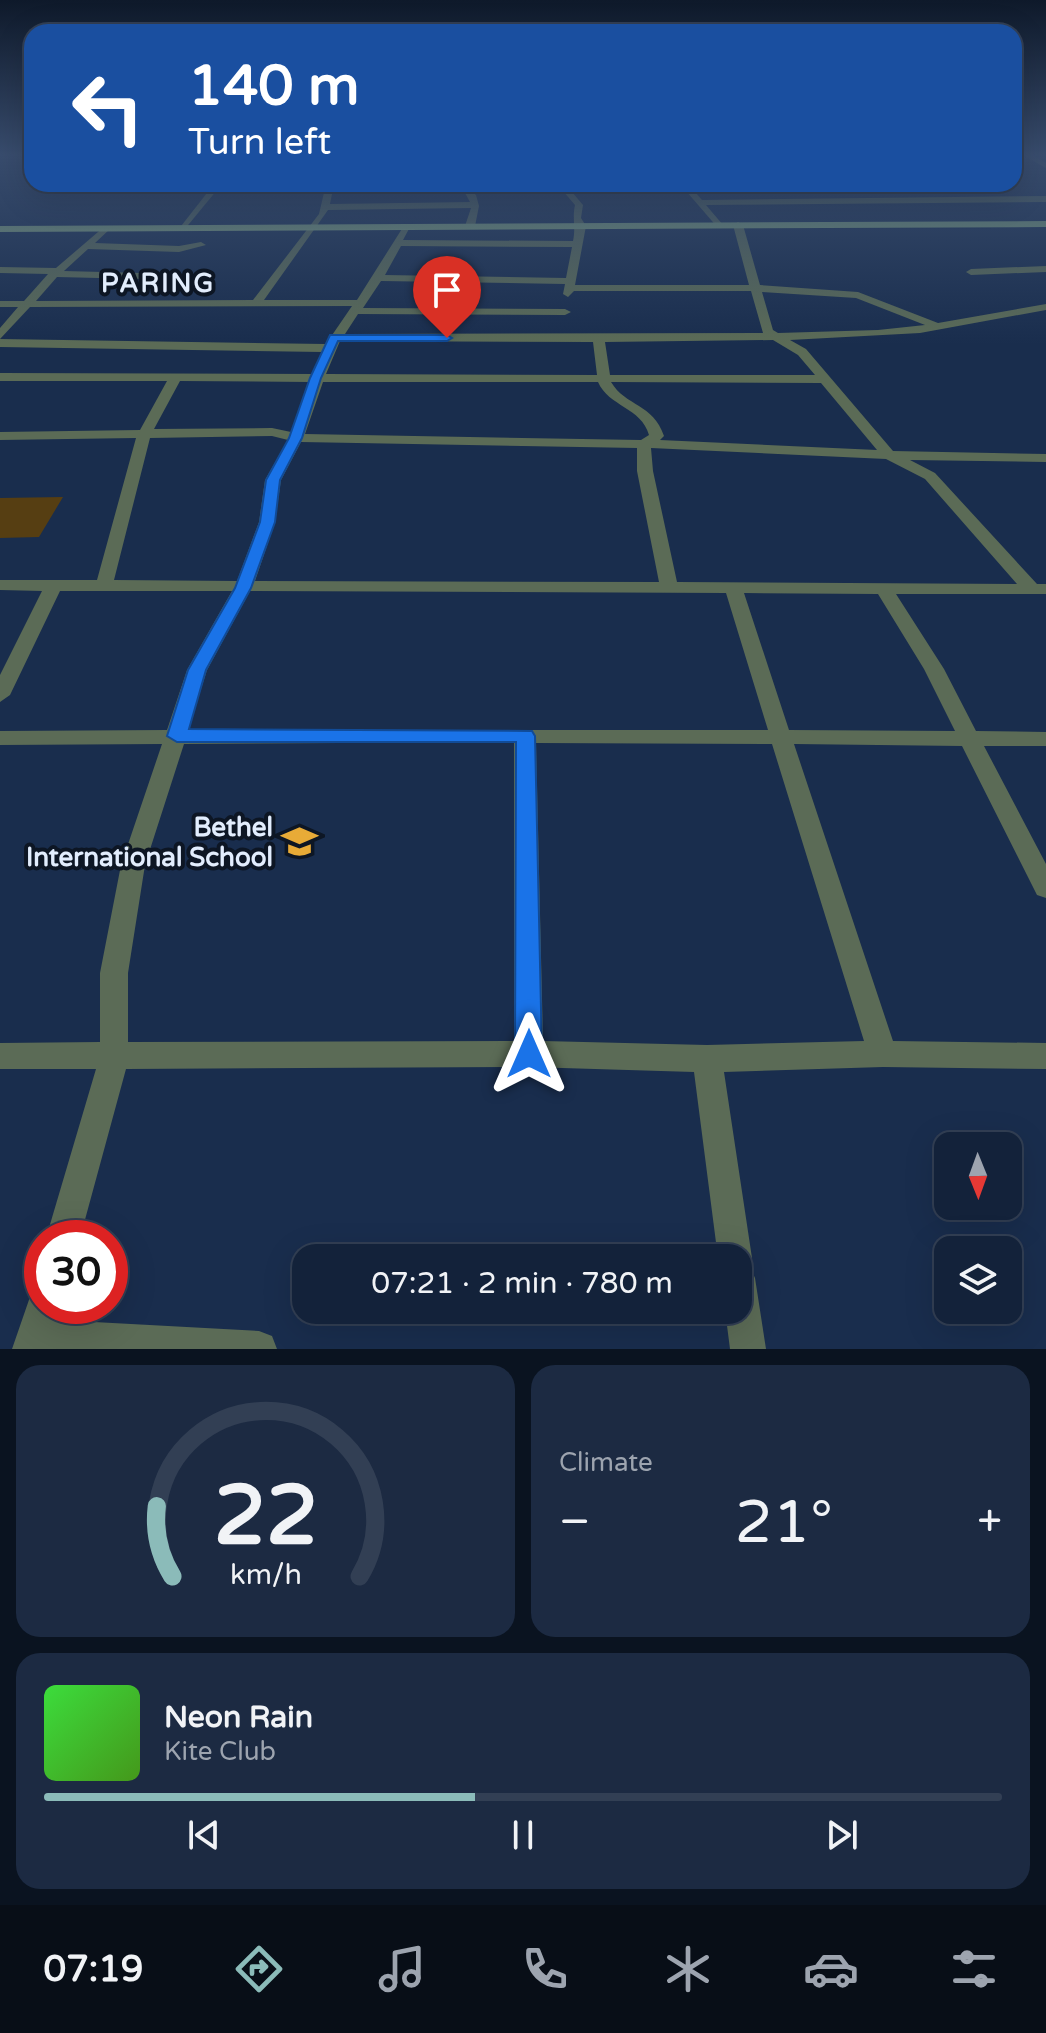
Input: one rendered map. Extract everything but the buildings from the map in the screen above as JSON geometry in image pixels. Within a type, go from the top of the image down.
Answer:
[{"type":"main road","points":[[0,229],[313,228],[401,235],[470,226],[1046,224]]},
{"type":"street","points":[[181,228],[189,218]]},
{"type":"street","points":[[256,303],[319,218]]},
{"type":"street","points":[[470,226],[474,218]]},
{"type":"street","points":[[560,339],[575,244],[581,226],[577,218]]},
{"type":"street","points":[[712,218],[718,225]]},
{"type":"street","points":[[738,225],[771,336],[802,352],[889,455],[930,476],[1039,589]]},
{"type":"street","points":[[0,335],[55,272],[105,229]]},
{"type":"street","points":[[68,1220],[114,1058],[114,973],[132,873],[197,670],[243,588],[267,522],[273,480],[296,438],[332,342],[386,266],[401,235],[575,244]]},
{"type":"street","points":[[85,246],[179,249],[201,245]]},
{"type":"street","points":[[971,272],[1046,269]]},
{"type":"street","points":[[0,270],[182,277]]},
{"type":"street","points":[[376,278],[757,288],[858,295],[936,326]]},
{"type":"street","points":[[0,304],[256,303],[565,312]]},
{"type":"street","points":[[0,343],[332,342],[878,334],[920,330],[1046,307]]},
{"type":"street","points":[[598,339],[605,365],[602,379]]},
{"type":"street","points":[[0,377],[824,379]]},
{"type":"street","points":[[104,586],[144,435],[175,378]]},
{"type":"street","points":[[602,379],[613,393],[649,416],[657,436],[644,444]]},
{"type":"street","points":[[0,436],[272,432],[296,438],[644,444],[889,455],[1046,458]]},
{"type":"street","points":[[644,444],[645,471],[669,587]]},
{"type":"street","points":[[0,585],[1039,589]]},
{"type":"street","points":[[0,695],[54,585]]},
{"type":"street","points":[[733,588],[883,1054]]},
{"type":"street","points":[[883,588],[934,669],[1046,888]]},
{"type":"street","points":[[525,736],[529,1054]]},
{"type":"street","points":[[0,738],[525,736],[1046,739]]},
{"type":"street","points":[[0,1056],[114,1058],[529,1054],[707,1059],[883,1054],[1046,1056]]},
{"type":"street","points":[[707,1059],[733,1244]]},
{"type":"street","points":[[744,1324],[748,1349]]},
{"type":"street","points":[[36,1331],[259,1349]]},
{"type":"shaded area","points":[[63,497],[39,537],[0,538],[0,498]]},
{"type":"place","name":"Bethel International School","points":[[299,842]]},
{"type":"district","name":"PARING","points":[[158,283]]},
{"type":"route","points":[[447,338],[334,337],[316,378],[296,438],[273,480],[267,522],[243,588],[197,670],[177,736],[525,736],[529,1054]]}]
